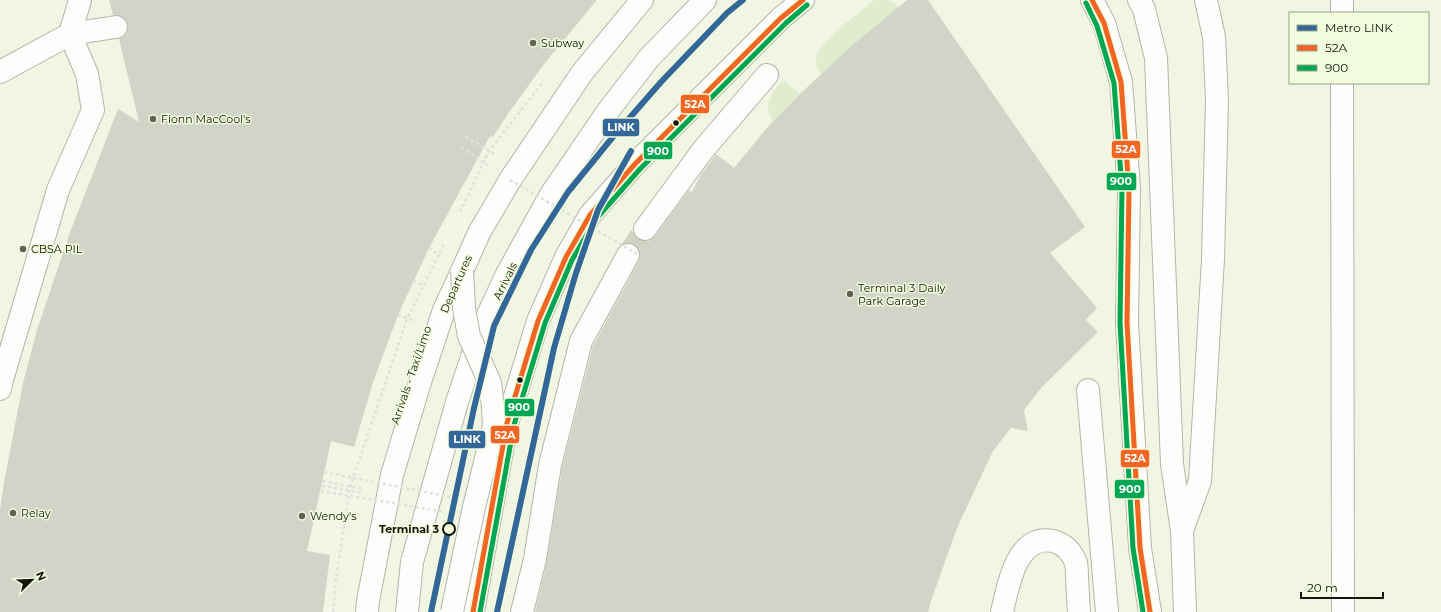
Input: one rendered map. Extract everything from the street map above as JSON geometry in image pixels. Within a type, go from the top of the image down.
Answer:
[{"type":"street","points":[[0,389],[58,190],[93,110],[87,74],[70,34],[80,0]]},
{"type":"street","name":"Arrivals - Taxi/Limo","points":[[356,612],[369,524],[382,495],[387,446],[427,326],[484,196],[509,171],[601,28],[626,0]]},
{"type":"street","name":"Departures","points":[[367,612],[382,495],[392,475],[419,385],[444,310],[509,171],[582,73],[642,0]]},
{"type":"street","name":"Arrivals","points":[[407,612],[412,562],[457,402],[482,330],[507,274],[550,196],[608,111],[649,58],[705,0]]},
{"type":"street","points":[[473,612],[506,423],[538,321],[566,257],[590,215],[635,164],[781,18],[803,0]]},
{"type":"street","points":[[1092,0],[1104,23],[1121,82],[1129,188],[1127,323],[1140,548],[1150,612]]},
{"type":"street","points":[[1139,0],[1144,9],[1156,58],[1172,464],[1182,531],[1185,612]]},
{"type":"street","points":[[1182,531],[1200,481],[1213,259],[1217,99],[1214,37],[1206,0]]},
{"type":"street","points":[[1342,0],[1342,12]]},
{"type":"street","points":[[0,72],[70,34],[116,27]]},
{"type":"street","points":[[645,229],[703,150],[767,75]]},
{"type":"street","points":[[1342,84],[1342,612]]},
{"type":"street","points":[[522,612],[535,559],[550,465],[582,341],[634,255]]},
{"type":"street","points":[[452,612],[474,507],[494,426],[490,382],[469,336],[464,308],[462,271]]},
{"type":"street","points":[[1088,390],[1107,612]]},
{"type":"street","points":[[1002,612],[1012,574],[1022,552],[1030,545],[1038,541],[1049,540],[1058,542],[1067,548],[1073,556],[1076,565],[1079,612]]},
{"type":"path","points":[[466,137],[509,171],[634,255]]},
{"type":"path","points":[[461,146],[509,171]]},
{"type":"path","points":[[324,472],[455,498]]},
{"type":"path","points":[[323,481],[382,495]]},
{"type":"path","points":[[322,486],[382,495]]},
{"type":"path","points":[[321,491],[452,513]]},
{"type":"green space","points":[[874,0],[889,0],[899,7],[850,47],[821,74],[817,69],[816,60],[817,54],[823,45]]},
{"type":"green space","points":[[784,81],[800,94],[773,122],[768,109],[769,101],[775,89]]},
{"type":"building","points":[[109,0],[597,0],[544,64],[493,137],[490,136],[429,248],[398,315],[373,382],[354,447],[331,441],[307,551],[330,555],[323,612],[0,612],[0,511],[3,488],[23,383],[37,330],[69,235],[118,109],[139,122],[119,39],[127,32],[128,25],[125,19],[121,16],[113,15]]},
{"type":"building","name":"Terminal 3 Daily Park Garage","points":[[907,0],[928,0],[1085,227],[1050,253],[1097,308],[1086,320],[1098,332],[1042,387],[1024,410],[1028,431],[1011,428],[993,451],[957,528],[928,612],[535,612],[547,561],[562,468],[593,346],[639,261],[640,253],[655,236],[689,190],[692,192],[700,176],[716,154],[734,168],[765,130],[800,94],[850,47]]},
{"type":"tunnel","points":[[628,255],[645,229]]},
{"type":"metro line","name":"LINK","points":[[431,612],[474,408],[494,326],[531,250],[568,192],[612,138],[661,82],[727,13],[743,0]]},
{"type":"metro line","name":"LINK","points":[[497,612],[554,348],[576,273],[598,210],[631,151]]},
{"type":"transit line","name":"52A","points":[[473,612],[507,423],[538,321],[566,257],[590,215],[635,164],[781,18],[803,0]]},
{"type":"transit line","name":"52A","points":[[1092,0],[1104,23],[1121,82],[1129,189],[1127,323],[1140,548],[1150,612]]},
{"type":"transit line","name":"900","points":[[1086,3],[1097,26],[1114,83],[1122,189],[1120,323],[1133,548],[1143,612]]},
{"type":"transit line","name":"900","points":[[480,612],[514,425],[545,323],[572,260],[596,219],[640,169],[786,23],[807,5]]},
{"type":"place","name":"Subway","points":[[533,43]]},
{"type":"place","name":"Fionn MacCool's","points":[[153,119]]},
{"type":"place","name":"CBSA PIL","points":[[23,249]]},
{"type":"place","name":"Terminal 3 Daily Park Garage","points":[[850,294]]},
{"type":"place","name":"Relay","points":[[13,513]]},
{"type":"place","name":"Wendy's","points":[[302,516]]},
{"type":"place","name":"Terminal 3","points":[[449,529]]}]
